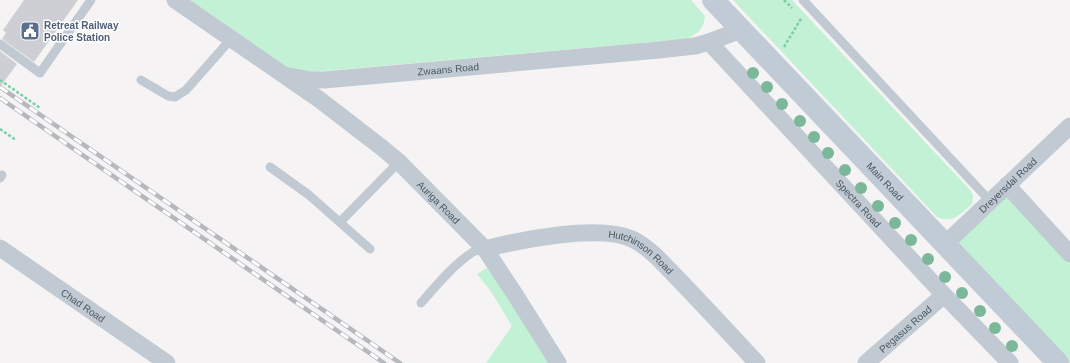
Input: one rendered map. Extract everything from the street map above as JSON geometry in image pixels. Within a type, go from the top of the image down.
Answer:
[{"type":"main road","name":"Main Road","points":[[713,0],[1058,363]]},
{"type":"street","name":"Zwaans Road","points":[[175,0],[284,75],[310,80],[324,80],[694,46],[742,30]]},
{"type":"street","name":"Spectra Road","points":[[709,42],[944,295],[1010,363]]},
{"type":"street","name":"Auriga Road","points":[[284,75],[345,118],[381,146],[399,162],[485,249],[558,363]]},
{"type":"street","name":"Dreyersdal Road","points":[[945,244],[1070,126]]},
{"type":"street","points":[[1006,186],[1070,254]]},
{"type":"street","name":"Hutchinson Road","points":[[485,249],[512,242],[575,233],[608,233],[632,238],[644,246],[665,265],[757,363]]},
{"type":"street","name":"Chad Road","points":[[1,251],[167,363]]},
{"type":"street","name":"Pegasus Road","points":[[866,363],[944,295]]},
{"type":"lane","points":[[0,44],[40,72],[91,0]]},
{"type":"lane","points":[[803,0],[990,201]]},
{"type":"lane","points":[[141,80],[168,96],[175,97],[186,90],[231,39]]},
{"type":"lane","points":[[340,222],[399,162]]},
{"type":"lane","points":[[270,167],[309,195],[370,249]]},
{"type":"lane","points":[[421,303],[431,290],[463,260],[474,251],[485,249]]},
{"type":"path","points":[[781,52],[802,17]]},
{"type":"path","points":[[0,80],[40,108]]},
{"type":"path","points":[[0,129],[16,140]]},
{"type":"green space","points":[[188,0],[691,0],[705,16],[700,30],[686,39],[313,72],[296,70],[282,66]]},
{"type":"green space","points":[[733,0],[792,0],[971,191],[973,196],[972,204],[952,219],[942,219],[937,217]]},
{"type":"green space","points":[[1007,185],[1070,254],[1070,363],[1058,363],[945,244]]},
{"type":"green space","points":[[487,268],[498,282],[548,363],[486,363],[512,326],[492,293],[477,274]]},
{"type":"building","name":"Retreat Railway Police Station","points":[[24,0],[78,0],[34,62],[2,39],[6,33],[3,30]]},
{"type":"building","points":[[0,51],[17,64],[0,87]]},
{"type":"railway","points":[[0,87],[400,363]]},
{"type":"railway","points":[[0,98],[384,363]]},
{"type":"place","name":"Retreat Railway Police Station","points":[[30,31]]}]
